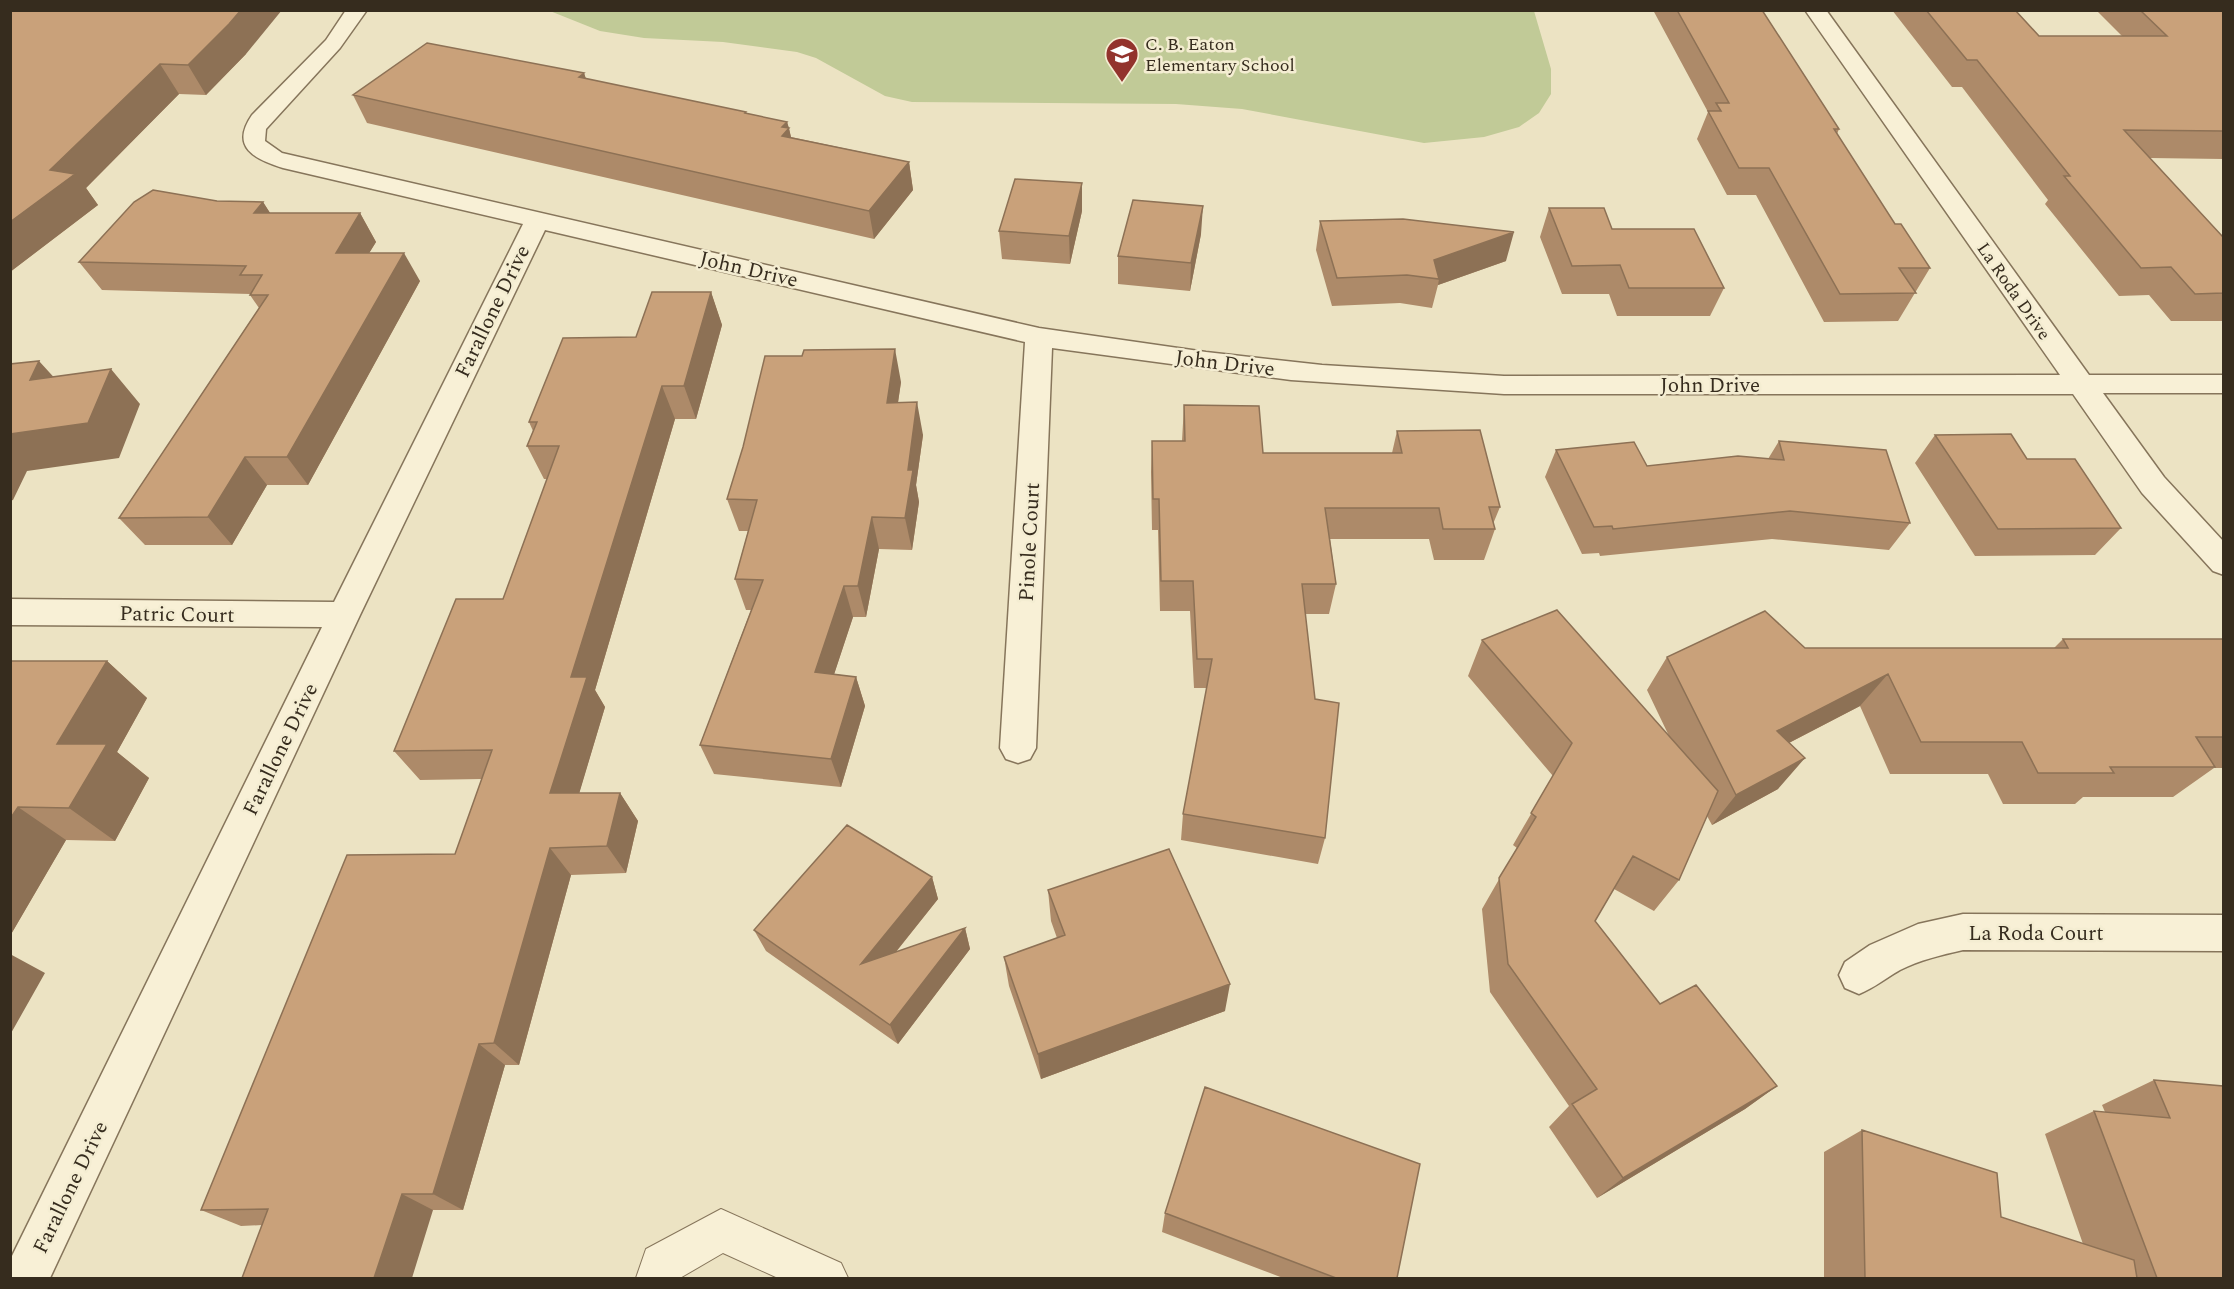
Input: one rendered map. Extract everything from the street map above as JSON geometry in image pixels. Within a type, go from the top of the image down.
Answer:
[{"type":"street","name":"John Drive","points":[[357,10],[325,52],[260,120],[255,129],[254,142],[262,151],[291,164],[1039,336],[1158,356],[1389,380],[1469,383],[2223,384]]},
{"type":"street","name":"La Roda Drive","points":[[1815,10],[2153,485],[2223,563]]},
{"type":"street","name":"Farallone Drive","points":[[26,1278],[344,615],[537,220]]},
{"type":"street","name":"Pinole Court","points":[[1018,748],[1039,336]]},
{"type":"street","name":"Patric Court","points":[[10,612],[344,615]]},
{"type":"street","name":"La Roda Court","points":[[1859,975],[1884,958],[1918,942],[1963,932],[2223,933]]},
{"type":"lane","points":[[658,1278],[661,1264],[721,1230],[826,1278]]},
{"type":"green space","points":[[550,11],[1534,11],[1551,69],[1551,94],[1539,113],[1519,127],[1484,137],[1424,143],[1242,109],[1176,104],[912,102],[885,96],[816,58],[797,52],[723,42],[644,38],[600,31]]},
{"type":"building","points":[[10,10],[241,10],[188,65],[160,64],[50,170],[75,174],[10,222]]},
{"type":"building","points":[[1677,10],[1762,10],[1839,129],[1834,129],[1895,224],[1901,224],[1930,268],[1899,268],[1916,293],[1840,294],[1769,168],[1739,168],[1708,111],[1721,111],[1716,103],[1729,103]]},
{"type":"building","points":[[1926,10],[2015,10],[2039,36],[2167,36],[2140,10],[2223,10],[2223,131],[2124,130],[2223,237],[2223,293],[2195,294],[2171,267],[2141,268],[2064,176],[2070,176],[1977,60],[1967,60]]},
{"type":"building","points":[[427,43],[584,73],[579,77],[787,122],[782,127],[789,128],[782,136],[909,162],[869,211],[353,95]]},
{"type":"building","points":[[1015,179],[1082,183],[1069,236],[999,231]]},
{"type":"building","points":[[153,190],[217,201],[263,202],[254,213],[360,213],[336,253],[404,253],[287,457],[245,457],[208,517],[119,518],[268,295],[250,295],[262,275],[240,275],[246,266],[79,262],[134,202]]},
{"type":"building","points":[[1133,200],[1203,206],[1191,263],[1118,256]]},
{"type":"building","points":[[1549,208],[1604,208],[1612,229],[1694,229],[1724,288],[1629,288],[1620,265],[1572,266]]},
{"type":"building","points":[[1403,219],[1514,232],[1434,260],[1439,279],[1407,275],[1337,278],[1320,221]]},
{"type":"building","points":[[652,292],[711,292],[684,386],[662,386],[571,677],[587,677],[550,793],[620,793],[607,846],[550,848],[494,1043],[479,1044],[433,1194],[402,1194],[374,1278],[242,1278],[268,1209],[201,1210],[347,855],[455,854],[492,750],[394,751],[456,599],[503,599],[559,446],[527,446],[537,422],[529,422],[563,338],[636,337]]},
{"type":"building","points":[[895,349],[887,403],[917,402],[908,470],[913,470],[905,518],[872,517],[858,586],[844,586],[815,672],[856,677],[831,759],[700,745],[763,580],[735,579],[757,500],[727,499],[743,447],[765,356],[802,356],[804,350]]},
{"type":"building","points":[[39,361],[30,380],[111,369],[88,423],[10,434],[10,364]]},
{"type":"building","points":[[1184,405],[1259,406],[1263,453],[1402,453],[1397,431],[1480,430],[1500,507],[1489,507],[1495,529],[1443,529],[1439,508],[1325,508],[1336,584],[1302,584],[1315,699],[1339,703],[1325,838],[1183,814],[1212,659],[1197,659],[1193,581],[1161,581],[1159,499],[1153,499],[1152,441],[1185,441]]},
{"type":"building","points":[[2011,434],[2027,459],[2075,459],[2121,528],[1998,529],[1935,435]]},
{"type":"building","points":[[1779,441],[1886,450],[1910,523],[1790,511],[1613,529],[1612,526],[1594,527],[1556,450],[1634,442],[1647,466],[1738,456],[1784,460]]},
{"type":"building","points":[[1557,610],[1718,791],[1679,880],[1633,856],[1595,921],[1660,1004],[1696,985],[1777,1086],[1623,1178],[1572,1104],[1597,1089],[1508,964],[1499,878],[1536,817],[1531,813],[1572,743],[1482,640]]},
{"type":"building","points":[[1765,611],[1805,648],[2068,648],[2063,639],[2223,639],[2223,737],[2196,737],[2215,767],[2110,767],[2114,773],[2038,773],[2022,742],[1921,742],[1888,674],[1777,731],[1805,758],[1736,795],[1667,657]]},
{"type":"building","points":[[10,661],[107,661],[57,744],[107,744],[69,808],[18,807],[10,819]]},
{"type":"building","points":[[847,825],[932,877],[861,964],[965,928],[890,1025],[754,930]]},
{"type":"building","points":[[1169,849],[1230,984],[1038,1054],[1004,957],[1065,935],[1048,890]]},
{"type":"building","points":[[2154,1080],[2223,1086],[2223,1278],[2157,1278],[2094,1111],[2170,1118]]},
{"type":"building","points":[[1205,1087],[1420,1164],[1397,1278],[1336,1278],[1165,1213]]},
{"type":"building","points":[[1862,1130],[1997,1173],[2001,1217],[2134,1260],[2137,1278],[1865,1278]]},
{"type":"place","name":"C. B. Eaton Elementary School","points":[[1122,83]]}]
